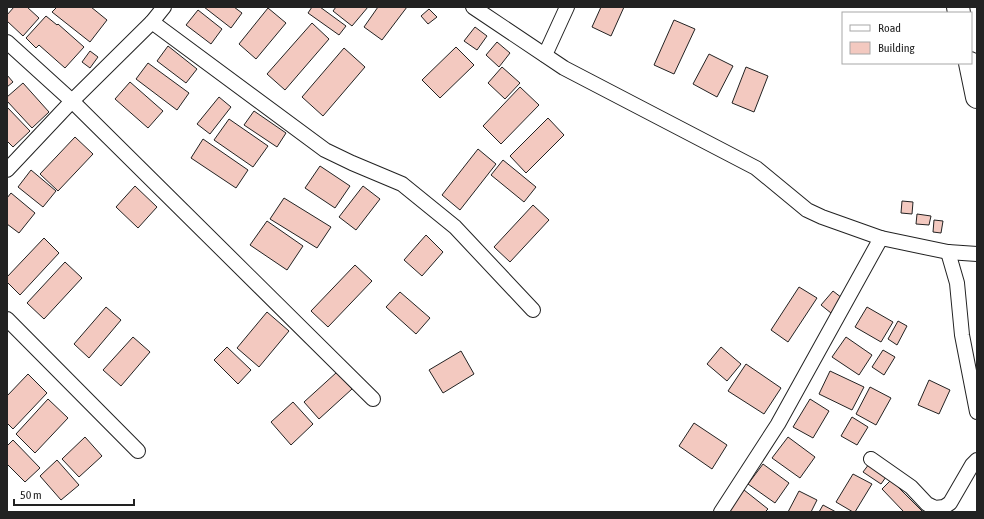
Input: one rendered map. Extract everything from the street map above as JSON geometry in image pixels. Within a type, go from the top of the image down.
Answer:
[{"type":"highway","points":[[970,64],[977,97]]},
{"type":"street","points":[[7,170],[72,101],[152,22],[164,7]]},
{"type":"street","points":[[472,7],[564,68],[756,168],[807,210],[822,217],[881,238],[948,252],[977,254]]},
{"type":"street","points":[[545,55],[567,7]]},
{"type":"street","points":[[152,22],[325,150],[402,184],[455,227],[533,310]]},
{"type":"street","points":[[7,42],[72,101],[373,399]]},
{"type":"street","points":[[721,512],[778,424],[881,238]]},
{"type":"street","points":[[948,252],[957,283],[962,335],[977,412]]},
{"type":"street","points":[[7,320],[138,451]]},
{"type":"street","points":[[871,459],[911,487],[927,504],[935,508],[944,507],[950,503],[972,465],[977,460]]},
{"type":"building","points":[[14,7],[27,7],[39,18],[23,36],[7,21],[7,15]]},
{"type":"building","points":[[57,7],[91,7],[107,20],[90,42],[52,12]]},
{"type":"building","points":[[204,7],[234,7],[242,13],[231,28]]},
{"type":"building","points":[[312,7],[320,7],[346,26],[339,35],[308,13]]},
{"type":"building","points":[[336,7],[368,7],[352,26],[333,11]]},
{"type":"building","points":[[378,7],[407,7],[382,40],[364,27]]},
{"type":"building","points":[[601,7],[624,7],[611,36],[592,27]]},
{"type":"building","points":[[268,8],[286,23],[256,59],[239,44]]},
{"type":"building","points":[[429,9],[437,17],[428,24],[421,16]]},
{"type":"building","points":[[198,10],[222,29],[211,44],[186,25]]},
{"type":"building","points":[[46,16],[57,25],[58,24],[84,47],[65,68],[39,45],[36,48],[26,38]]},
{"type":"building","points":[[674,20],[695,29],[674,74],[654,65]]},
{"type":"building","points":[[312,23],[329,39],[285,90],[267,74]]},
{"type":"building","points":[[475,27],[487,36],[477,50],[464,41]]},
{"type":"building","points":[[497,42],[510,53],[499,67],[486,55]]},
{"type":"building","points":[[168,46],[197,69],[186,83],[157,61]]},
{"type":"building","points":[[456,47],[474,65],[440,98],[422,80]]},
{"type":"building","points":[[344,48],[365,67],[323,116],[302,97]]},
{"type":"building","points":[[90,51],[98,57],[90,68],[82,62]]},
{"type":"building","points":[[709,54],[733,66],[717,97],[693,84]]},
{"type":"building","points":[[148,63],[189,93],[177,110],[136,79]]},
{"type":"building","points":[[502,67],[520,83],[505,99],[488,83]]},
{"type":"building","points":[[746,67],[768,76],[754,112],[732,103]]},
{"type":"building","points":[[7,75],[13,82],[7,87]]},
{"type":"building","points":[[130,82],[163,111],[148,128],[115,99]]},
{"type":"building","points":[[23,83],[49,112],[32,128],[7,101],[7,97]]},
{"type":"building","points":[[520,87],[539,105],[501,144],[483,126]]},
{"type":"building","points":[[219,97],[231,107],[210,134],[197,124]]},
{"type":"building","points":[[7,107],[30,131],[13,147],[7,141]]},
{"type":"building","points":[[254,111],[286,133],[277,147],[244,125]]},
{"type":"building","points":[[548,118],[564,135],[526,173],[510,156]]},
{"type":"building","points":[[229,119],[268,146],[253,167],[214,140]]},
{"type":"building","points":[[75,137],[93,154],[58,191],[40,174]]},
{"type":"building","points":[[203,139],[248,170],[236,188],[191,158]]},
{"type":"building","points":[[478,149],[496,164],[460,210],[442,195]]},
{"type":"building","points":[[503,160],[536,187],[524,202],[491,175]]},
{"type":"building","points":[[320,166],[350,186],[335,208],[305,188]]},
{"type":"building","points":[[31,170],[56,191],[43,207],[18,187]]},
{"type":"building","points":[[135,186],[157,207],[138,228],[116,207]]},
{"type":"building","points":[[363,186],[380,199],[356,230],[339,217]]},
{"type":"building","points":[[11,193],[35,213],[19,233],[7,224],[7,198]]},
{"type":"building","points":[[284,198],[331,227],[317,248],[270,219]]},
{"type":"building","points":[[902,201],[913,202],[912,214],[901,213]]},
{"type":"building","points":[[533,205],[549,220],[510,262],[494,247]]},
{"type":"building","points":[[917,214],[931,216],[929,225],[916,224]]},
{"type":"building","points":[[934,220],[943,221],[941,233],[933,232]]},
{"type":"building","points":[[267,221],[303,246],[287,270],[250,245]]},
{"type":"building","points":[[426,235],[443,252],[422,276],[404,260]]},
{"type":"building","points":[[44,238],[59,253],[20,295],[7,282],[7,277]]},
{"type":"building","points":[[65,262],[82,278],[44,319],[27,303]]},
{"type":"building","points":[[355,265],[372,281],[328,327],[311,311]]},
{"type":"building","points":[[799,287],[817,298],[788,342],[771,330]]},
{"type":"building","points":[[833,291],[842,298],[831,313],[821,305]]},
{"type":"building","points":[[400,292],[430,318],[416,334],[386,307]]},
{"type":"building","points":[[106,307],[121,320],[89,358],[74,344]]},
{"type":"building","points":[[867,307],[893,322],[881,342],[855,327]]},
{"type":"building","points":[[267,312],[289,331],[259,367],[237,348]]},
{"type":"building","points":[[898,321],[907,326],[897,345],[888,339]]},
{"type":"building","points":[[133,337],[150,352],[121,386],[103,370]]},
{"type":"building","points":[[846,337],[872,355],[859,375],[832,357]]},
{"type":"building","points":[[227,347],[251,370],[238,384],[214,360]]},
{"type":"building","points":[[721,347],[741,364],[727,381],[707,364]]},
{"type":"building","points":[[883,350],[895,357],[884,375],[872,367]]},
{"type":"building","points":[[461,351],[474,374],[443,393],[429,370]]},
{"type":"building","points":[[746,364],[781,388],[764,414],[728,391]]},
{"type":"building","points":[[830,371],[864,387],[852,410],[819,394]]},
{"type":"building","points":[[337,372],[352,389],[319,419],[304,402]]},
{"type":"building","points":[[28,374],[47,393],[13,429],[7,423],[7,396]]},
{"type":"building","points":[[929,380],[950,390],[939,414],[918,405]]},
{"type":"building","points":[[870,387],[891,398],[876,425],[856,414]]},
{"type":"building","points":[[48,399],[68,418],[35,453],[16,434]]},
{"type":"building","points":[[810,399],[829,411],[813,438],[793,427]]},
{"type":"building","points":[[293,402],[313,424],[291,445],[271,422]]},
{"type":"building","points":[[852,417],[868,427],[857,445],[841,436]]},
{"type":"building","points":[[694,423],[727,445],[712,469],[679,446]]},
{"type":"building","points":[[85,437],[102,456],[79,477],[62,459]]},
{"type":"building","points":[[788,437],[815,457],[800,478],[772,458]]},
{"type":"building","points":[[13,440],[40,468],[25,482],[7,464],[7,446]]},
{"type":"building","points":[[57,460],[79,485],[61,500],[40,476]]},
{"type":"building","points":[[763,464],[789,483],[775,503],[748,484]]},
{"type":"building","points":[[869,464],[886,477],[881,484],[863,472]]},
{"type":"building","points":[[853,474],[872,484],[855,512],[836,502]]},
{"type":"building","points":[[891,480],[923,512],[904,512],[882,489]]},
{"type":"building","points":[[744,490],[768,509],[765,512],[727,512]]},
{"type":"building","points":[[799,491],[817,500],[811,512],[788,512]]},
{"type":"building","points":[[823,505],[836,512],[819,512]]}]
